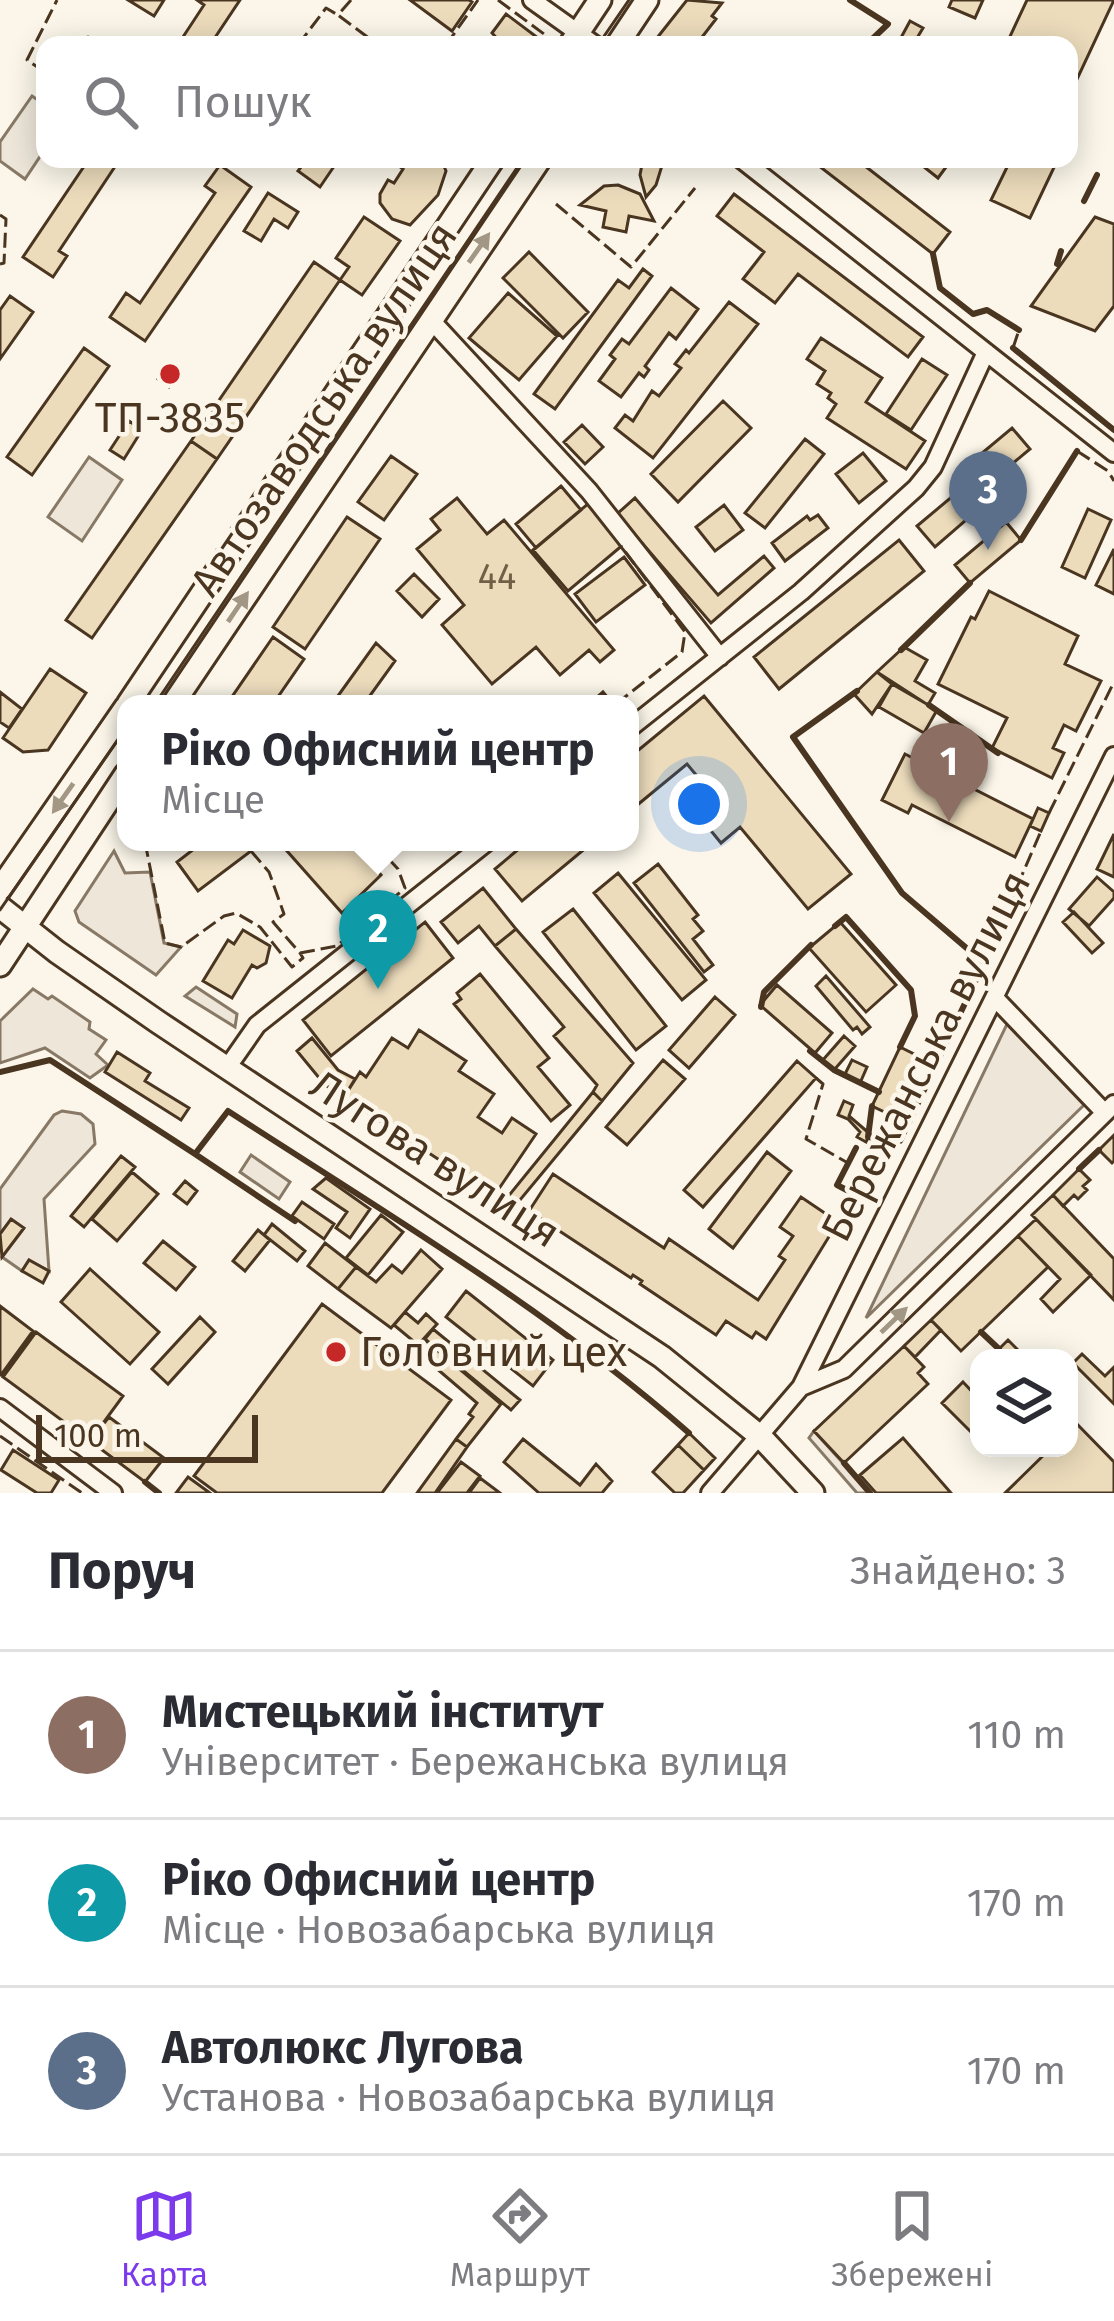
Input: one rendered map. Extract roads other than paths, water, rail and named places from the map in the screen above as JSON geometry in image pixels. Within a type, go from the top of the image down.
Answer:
[{"type":"main road","points":[[583,36],[600,0]]},
{"type":"main road","points":[[623,36],[647,0]]},
{"type":"main road","name":"Автозаводська вулиця","points":[[134,695],[487,168]]},
{"type":"main road","name":"Автозаводська вулиця","points":[[179,695],[534,168]]},
{"type":"main road","name":"Автозаводська вулиця","points":[[0,889],[117,719]]},
{"type":"main road","points":[[0,965],[117,788]]},
{"type":"main road","name":"Лугова вулиця","points":[[0,907],[67,960],[694,1380],[761,1437],[813,1493]]},
{"type":"street","points":[[532,0],[575,36]]},
{"type":"street","points":[[753,168],[1114,453]]},
{"type":"street","points":[[430,319],[589,490],[720,657]]},
{"type":"street","points":[[639,721],[802,592],[916,488],[933,467],[986,352]]},
{"type":"street","name":"Бережанська вулиця","points":[[801,1387],[1114,756]]},
{"type":"street","points":[[227,1068],[257,1025],[476,851]]},
{"type":"street","points":[[710,1493],[801,1387],[844,1370],[1109,1109],[996,999]]},
{"type":"street","points":[[0,1408],[113,1493]]},
{"type":"tram line","points":[[604,36],[629,0]]},
{"type":"tram line","points":[[161,695],[517,168]]},
{"type":"tram line","points":[[0,910],[117,741]]},
{"type":"place","name":"ТП-3835","points":[[170,374]]},
{"type":"place","name":"Автолюкс Лугова","points":[[988,550]]},
{"type":"place","name":"Мистецький інститут","points":[[949,822]]},
{"type":"place","name":"Ріко Офисний центр","points":[[378,989]]},
{"type":"place","name":"Головний цех","points":[[336,1352]]}]
